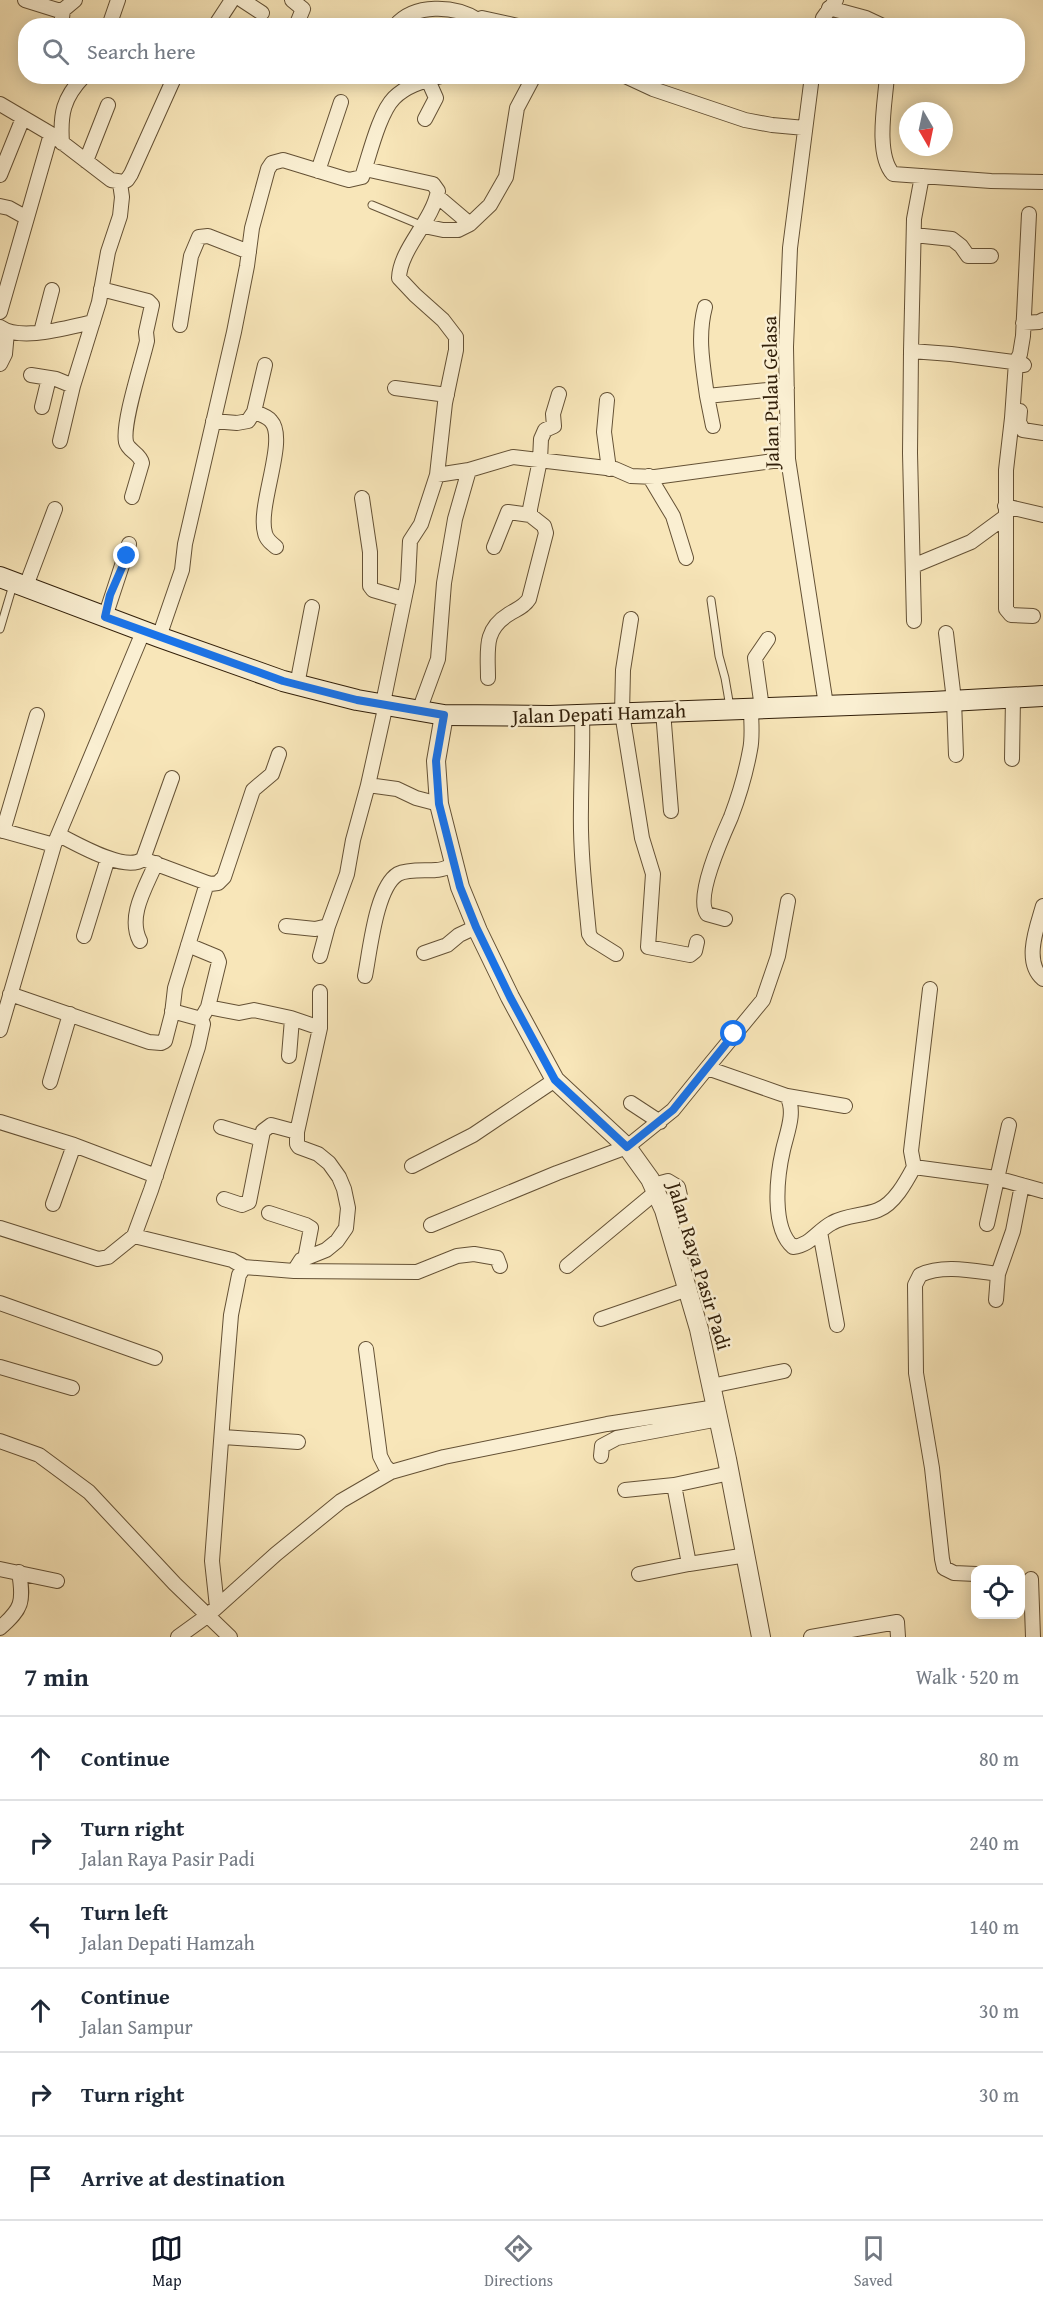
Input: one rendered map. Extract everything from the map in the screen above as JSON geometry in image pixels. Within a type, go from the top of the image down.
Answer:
[{"type":"main road","name":"Jalan Depati Hamzah","points":[[13,582],[156,636],[297,685],[357,700],[444,715],[582,715],[1043,696]]},
{"type":"street","points":[[25,0],[52,9],[63,10]]},
{"type":"street","points":[[62,18],[63,10],[75,0]]},
{"type":"street","points":[[112,18],[118,0]]},
{"type":"street","points":[[220,18],[231,0]]},
{"type":"street","points":[[242,0],[262,13]]},
{"type":"street","points":[[292,0],[303,9],[299,18]]},
{"type":"street","points":[[825,18],[832,4],[866,18]]},
{"type":"street","points":[[401,18],[434,5],[466,12],[473,18]]},
{"type":"street","points":[[62,143],[60,120],[64,105],[77,84]]},
{"type":"street","points":[[0,104],[51,134],[106,177],[120,183],[127,180],[131,174],[171,84]]},
{"type":"street","points":[[0,1030],[2,1012],[10,994],[56,840],[156,636],[182,570],[185,543],[234,332],[252,228],[268,169],[272,163],[283,160],[350,180],[362,177],[373,139],[392,99],[414,84]]},
{"type":"street","points":[[426,119],[436,98],[435,84]]},
{"type":"street","points":[[424,226],[458,230],[470,224],[490,205],[506,177],[517,108],[530,84]]},
{"type":"street","points":[[642,84],[745,120],[806,128]]},
{"type":"street","name":"Jalan Pulau Gelasa","points":[[811,84],[790,248],[786,347],[788,459],[826,705]]},
{"type":"street","points":[[887,84],[883,155],[888,169],[893,174],[1043,182]]},
{"type":"street","points":[[318,171],[341,102]]},
{"type":"street","points":[[86,161],[108,105]]},
{"type":"street","points":[[0,176],[23,118]]},
{"type":"street","points":[[0,312],[51,134]]},
{"type":"street","points":[[320,956],[347,874],[353,840],[368,785],[408,581],[410,541],[421,524],[437,475],[447,395],[456,350],[456,337],[443,320],[399,278],[405,254],[424,226],[437,196],[436,187],[433,184],[365,169]]},
{"type":"street","points":[[914,621],[911,351],[914,219],[922,176]]},
{"type":"street","points":[[60,441],[93,322],[108,252],[120,216],[122,197],[120,183]]},
{"type":"street","points":[[437,196],[470,224]]},
{"type":"street","points":[[0,206],[9,208],[27,218]]},
{"type":"street","points":[[1029,214],[1022,345],[1016,362],[1006,470],[1005,512],[1006,609],[1011,615],[1033,616]]},
{"type":"street","points":[[914,235],[952,239],[968,256],[991,256]]},
{"type":"street","points":[[180,325],[191,256],[199,237],[208,236],[249,252]]},
{"type":"street","points":[[101,288],[148,301],[152,305],[146,332],[147,341],[129,411],[125,440],[127,446],[141,458],[142,463],[132,497]]},
{"type":"street","points":[[41,332],[52,290]]},
{"type":"street","points":[[705,307],[700,327],[700,342],[713,426]]},
{"type":"street","points":[[1023,323],[1043,320]]},
{"type":"street","points":[[0,364],[4,354],[4,330],[20,334],[93,322]]},
{"type":"street","points":[[911,351],[1016,362],[1024,366],[1020,426],[1023,430],[1043,433]]},
{"type":"street","points":[[213,421],[237,423],[248,421],[254,412],[265,365]]},
{"type":"street","points":[[31,375],[74,386]]},
{"type":"street","points":[[42,407],[49,378]]},
{"type":"street","points":[[395,388],[447,395]]},
{"type":"street","points":[[707,396],[787,388]]},
{"type":"street","points":[[530,515],[543,432],[554,426],[553,414],[559,394]]},
{"type":"street","points":[[607,400],[604,432],[609,469]]},
{"type":"street","points":[[254,412],[269,418],[276,430],[276,449],[263,525],[268,540],[276,548]]},
{"type":"street","points":[[437,475],[469,470],[513,457],[609,469],[631,476],[650,476],[788,459]]},
{"type":"street","points":[[419,711],[438,659],[444,583],[455,519],[469,470]]},
{"type":"street","points":[[650,476],[673,516],[686,558]]},
{"type":"street","points":[[362,498],[370,552],[370,586],[373,590],[404,599]]},
{"type":"street","points":[[13,582],[56,509]]},
{"type":"street","points":[[488,678],[490,631],[497,622],[525,605],[529,599],[546,533],[544,526],[530,515],[508,512],[495,548]]},
{"type":"street","points":[[913,566],[971,542],[1005,512],[1043,515]]},
{"type":"street","points":[[105,617],[110,595],[124,565],[129,543]]},
{"type":"street","points":[[297,685],[312,607]]},
{"type":"street","points":[[631,619],[623,670],[622,713],[642,838],[653,874],[648,946],[690,955],[695,951],[697,942]]},
{"type":"street","points":[[946,633],[954,700],[956,755]]},
{"type":"street","points":[[725,919],[707,914],[704,906],[711,867],[731,816],[751,748],[757,708],[755,658],[768,639]]},
{"type":"street","points":[[1012,759],[1013,698]]},
{"type":"street","points":[[663,711],[671,811]]},
{"type":"street","points":[[37,715],[1,831],[56,840],[132,864],[149,861],[207,883],[218,883],[224,877],[254,788],[272,774],[279,754]]},
{"type":"street","name":"Jalan Raya Pasir Padi","points":[[444,715],[436,761],[439,804],[460,887],[476,927],[514,1006],[555,1080],[627,1147],[657,1194],[699,1329],[747,1555],[761,1637]]},
{"type":"street","points":[[582,715],[581,810],[583,872],[589,933],[592,939],[616,954]]},
{"type":"street","points":[[140,941],[134,923],[172,778]]},
{"type":"street","points":[[368,785],[397,789],[416,798],[439,804]]},
{"type":"street","points":[[84,936],[108,858]]},
{"type":"street","points":[[365,976],[375,926],[385,888],[389,882],[400,873],[439,870],[454,865]]},
{"type":"street","points":[[10,994],[149,1042],[165,1041],[175,987],[207,883]]},
{"type":"street","points":[[431,1225],[627,1147],[660,1122],[673,1110],[763,1000],[778,956],[788,901]]},
{"type":"street","points":[[1043,906],[1032,953],[1037,974],[1043,979]]},
{"type":"street","points":[[286,926],[315,928],[328,926]]},
{"type":"street","points":[[424,953],[447,945],[459,935],[476,927]]},
{"type":"street","points":[[0,1228],[102,1259],[108,1257],[134,1236],[198,1047],[218,959],[213,954],[188,945]]},
{"type":"street","points":[[787,1096],[792,1109],[782,1154],[777,1201],[784,1239],[793,1247],[804,1246],[831,1223],[879,1210],[895,1196],[914,1167],[911,1151],[930,989]]},
{"type":"street","points":[[294,1271],[301,1260],[326,1250],[337,1242],[346,1228],[348,1208],[344,1189],[334,1170],[318,1154],[299,1147],[297,1143],[297,1132],[320,1028],[320,992]]},
{"type":"street","points":[[172,1011],[239,1013],[254,1010],[320,1028]]},
{"type":"street","points":[[50,1082],[70,1014]]},
{"type":"street","points":[[289,1056],[292,1019]]},
{"type":"street","points":[[707,1068],[787,1096],[845,1106]]},
{"type":"street","points":[[412,1166],[473,1135],[555,1080]]},
{"type":"street","points":[[631,1103],[660,1122]]},
{"type":"street","points":[[0,1122],[74,1145],[156,1176]]},
{"type":"street","points":[[224,1199],[242,1205],[249,1202],[263,1131],[271,1125],[297,1132]]},
{"type":"street","points":[[987,1224],[1010,1125]]},
{"type":"street","points":[[220,1127],[261,1139]]},
{"type":"street","points":[[53,1204],[74,1145]]},
{"type":"street","points":[[914,1167],[996,1178],[1043,1191]]},
{"type":"street","points":[[996,1300],[998,1274],[1012,1231],[1022,1185]]},
{"type":"street","points":[[567,1266],[657,1194]]},
{"type":"street","points":[[269,1213],[311,1228],[305,1259]]},
{"type":"street","points":[[820,1232],[837,1325]]},
{"type":"street","points":[[134,1236],[232,1260],[244,1267],[294,1271],[417,1272],[457,1256],[474,1254],[497,1258],[500,1266]]},
{"type":"street","points":[[212,1611],[212,1561],[231,1315],[239,1275],[244,1267]]},
{"type":"street","points":[[971,1574],[954,1573],[945,1568],[942,1559],[932,1468],[916,1373],[915,1297],[920,1275],[926,1272],[948,1270],[998,1274]]},
{"type":"street","points":[[601,1319],[688,1289]]},
{"type":"street","points":[[0,1303],[155,1358]]},
{"type":"street","points":[[366,1349],[380,1456],[391,1472]]},
{"type":"street","points":[[0,1367],[72,1388]]},
{"type":"street","points":[[711,1386],[784,1371]]},
{"type":"street","points":[[178,1637],[212,1611],[341,1500],[391,1472],[444,1457],[596,1426],[717,1413]]},
{"type":"street","points":[[601,1456],[602,1446],[617,1438],[717,1413]]},
{"type":"street","points":[[223,1437],[298,1442]]},
{"type":"street","points":[[0,1441],[39,1455],[89,1492],[212,1611],[230,1637]]},
{"type":"street","points":[[625,1490],[674,1485],[730,1473]]},
{"type":"street","points":[[674,1485],[689,1564]]},
{"type":"street","points":[[639,1574],[747,1555]]},
{"type":"street","points":[[0,1569],[57,1581]]},
{"type":"street","points":[[0,1629],[15,1616],[21,1604],[19,1572]]},
{"type":"street","points":[[1031,1580],[1033,1637]]},
{"type":"street","points":[[811,1637],[897,1622],[898,1637]]},
{"type":"lane","points":[[372,205],[424,226]]},
{"type":"lane","points":[[0,629],[13,582]]},
{"type":"lane","points":[[711,600],[730,709]]},
{"type":"route","points":[[127,556],[110,595],[105,617],[283,681],[357,700],[444,715],[436,761],[437,791],[460,887],[476,927],[510,997],[555,1080],[627,1147],[654,1128],[673,1110],[734,1034]]}]
